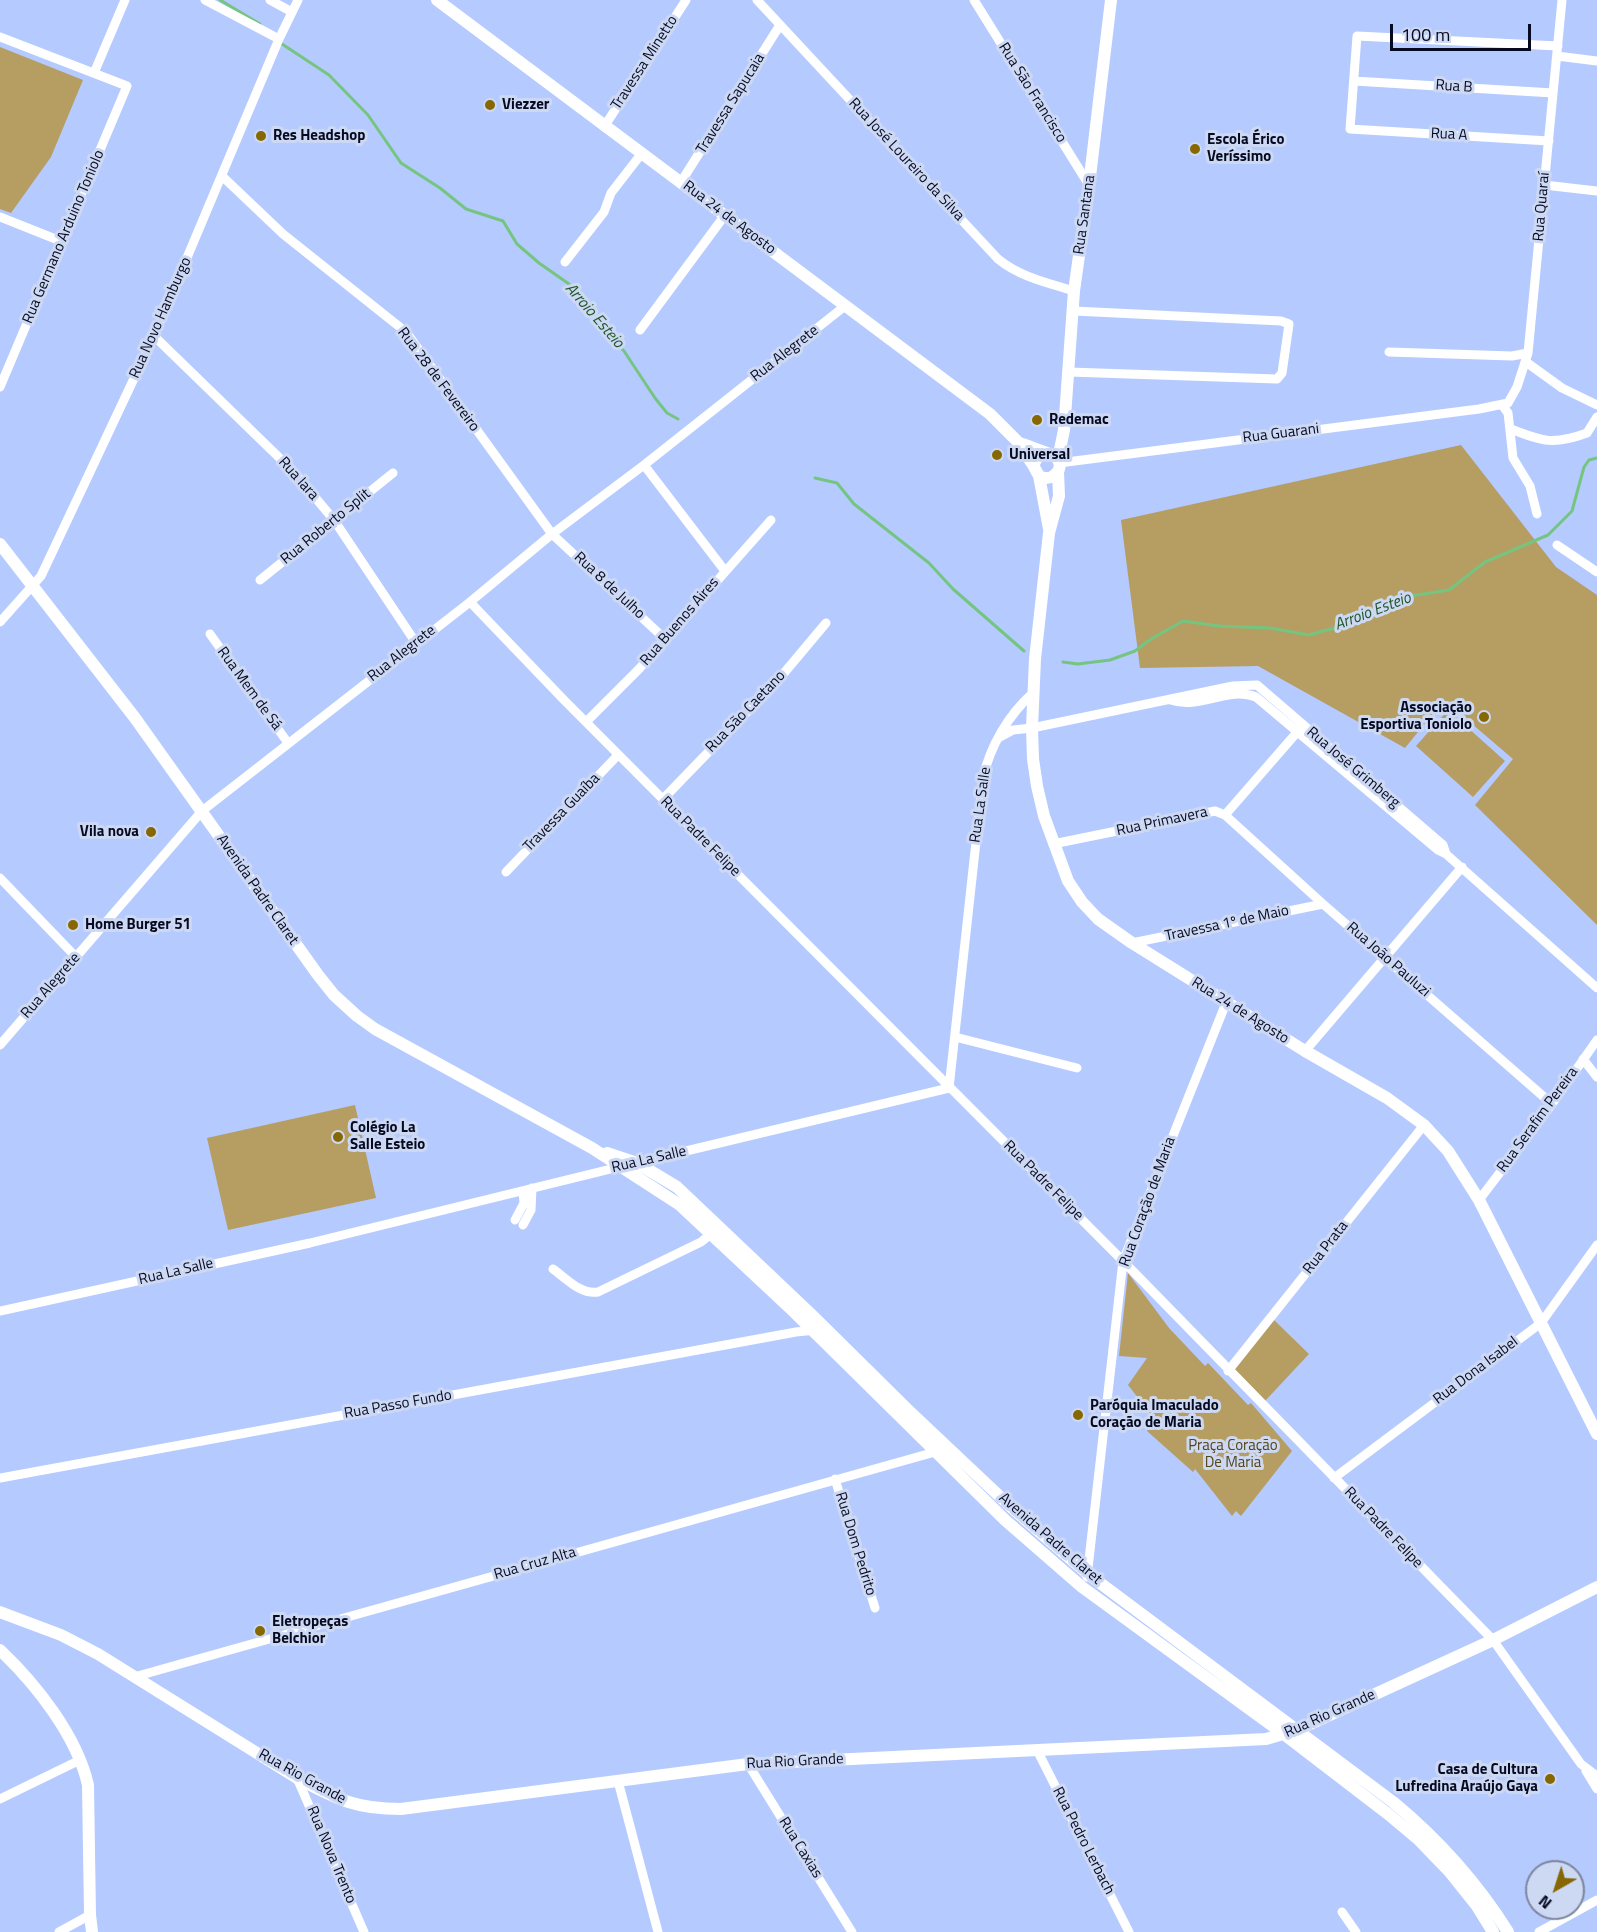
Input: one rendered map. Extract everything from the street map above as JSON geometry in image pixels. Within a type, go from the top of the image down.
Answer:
[{"type":"main road","name":"Rua 24 de Agosto","points":[[436,0],[990,414],[1017,441],[1036,471],[1049,533]]},
{"type":"main road","name":"Rua Santana","points":[[1054,460],[1064,430],[1074,291],[1111,0]]},
{"type":"main road","name":"Rua 24 de Agosto","points":[[1017,441],[1054,460],[1059,496],[1049,533],[1033,693],[1032,728],[1037,786],[1053,844],[1068,881],[1082,902],[1098,919],[1132,943],[1226,1003],[1387,1098],[1424,1125],[1448,1151],[1479,1200],[1597,1434]]},
{"type":"main road","points":[[1039,455],[1054,460],[1052,478],[1047,479],[1036,471],[1039,455]]},
{"type":"main road","name":"Avenida Padre Claret","points":[[0,544],[135,718],[334,996],[357,1016],[400,1044],[592,1148],[664,1193],[1088,1574],[1424,1828],[1470,1877],[1508,1932]]},
{"type":"main road","name":"Avenida Padre Claret","points":[[592,1148],[637,1163],[677,1186],[810,1326]]},
{"type":"main road","name":"Avenida Padre Claret","points":[[838,1348],[935,1452],[1005,1520],[1082,1587],[1285,1735],[1419,1840],[1449,1871],[1477,1906],[1493,1932]]},
{"type":"main road","name":"Rua Rio Grande","points":[[4,1614],[61,1635],[98,1654],[297,1778],[352,1805],[378,1809],[401,1809],[748,1764],[1266,1739],[1297,1730],[1493,1640],[1597,1587]]},
{"type":"main road","points":[[0,1650],[48,1706],[72,1742],[80,1760],[88,1785],[92,1932]]},
{"type":"street","points":[[0,37],[94,73],[125,0]]},
{"type":"street","points":[[205,0],[279,39]]},
{"type":"street","points":[[270,0],[292,12]]},
{"type":"street","name":"Rua Novo Hamburgo","points":[[0,622],[41,576],[154,336],[279,39],[298,0]]},
{"type":"street","name":"Travessa Minetto","points":[[604,127],[686,0]]},
{"type":"street","name":"Rua José Loureiro da Silva","points":[[757,0],[998,260],[1008,268],[1024,275],[1074,291]]},
{"type":"street","name":"Rua São Francisco","points":[[974,0],[1089,185]]},
{"type":"street","name":"Rua Quaraí","points":[[1502,405],[1508,403],[1514,393],[1527,358],[1562,0]]},
{"type":"street","name":"Travessa Sapucaia","points":[[681,182],[780,26]]},
{"type":"street","points":[[1354,81],[1357,36],[1557,51],[1597,61]]},
{"type":"street","name":"Rua Germano Arduino Toniolo","points":[[0,387],[127,86],[94,73]]},
{"type":"street","name":"Rua B","points":[[1354,81],[1553,93]]},
{"type":"street","name":"Rua A","points":[[1354,81],[1350,129],[1548,141]]},
{"type":"street","points":[[565,262],[604,212],[610,193],[642,153]]},
{"type":"street","name":"Rua 28 de Fevereiro","points":[[222,176],[284,234],[406,332],[552,534]]},
{"type":"street","points":[[1544,185],[1597,191]]},
{"type":"street","points":[[640,330],[725,215]]},
{"type":"street","points":[[0,217],[63,242]]},
{"type":"street","name":"Rua Alegrete","points":[[0,1045],[201,811],[845,306]]},
{"type":"street","points":[[1069,372],[1277,379],[1282,373],[1288,324],[1281,321],[1074,311]]},
{"type":"street","name":"Rua Iara","points":[[154,336],[293,471],[334,520],[416,643]]},
{"type":"street","points":[[1389,352],[1527,358],[1562,387],[1597,405]]},
{"type":"street","points":[[1502,405],[1508,412],[1513,458],[1530,486],[1537,514]]},
{"type":"street","name":"Rua Guarani","points":[[1054,460],[1502,405]]},
{"type":"street","points":[[1511,429],[1547,441],[1563,441],[1587,434],[1597,417]]},
{"type":"street","points":[[644,465],[725,571]]},
{"type":"street","name":"Rua Roberto Split","points":[[260,580],[393,473]]},
{"type":"street","name":"Rua Buenos Aires","points":[[587,721],[666,639],[771,520]]},
{"type":"street","name":"Rua 8 de Julho","points":[[552,534],[666,639]]},
{"type":"street","points":[[1557,545],[1595,569]]},
{"type":"street","name":"Rua Padre Felipe","points":[[470,602],[564,700],[1123,1261],[1493,1640],[1581,1764],[1597,1776]]},
{"type":"street","name":"Rua São Caetano","points":[[663,799],[779,680],[826,623]]},
{"type":"street","name":"Rua Mem de Sá","points":[[210,634],[288,743]]},
{"type":"street","name":"Rua José Grimberg","points":[[1171,700],[1233,686],[1257,686],[1299,729],[1438,850],[1462,867],[1597,988]]},
{"type":"street","name":"Rua La Salle","points":[[0,1311],[310,1243],[619,1166],[950,1088],[982,778],[989,756],[1006,723],[1020,704],[1033,693]]},
{"type":"street","name":"Rua José Grimberg","points":[[1171,700],[1182,704],[1244,693],[1256,697],[1299,729]]},
{"type":"street","points":[[1000,736],[1013,730],[1171,700]]},
{"type":"street","name":"Rua Primavera","points":[[1053,844],[1215,811],[1225,815],[1299,729]]},
{"type":"street","name":"Travessa Guaíba","points":[[506,872],[618,754]]},
{"type":"street","name":"Rua João Pauluzi","points":[[1225,815],[1552,1104]]},
{"type":"street","points":[[1305,1051],[1462,867]]},
{"type":"street","points":[[0,878],[76,957]]},
{"type":"street","name":"Travessa 1º de Maio","points":[[1132,943],[1323,904]]},
{"type":"street","name":"Rua Coração de Maria","points":[[1082,1587],[1088,1574],[1123,1261],[1226,1003]]},
{"type":"street","points":[[955,1037],[1077,1068]]},
{"type":"street","name":"Rua Serafim Pereira","points":[[1479,1200],[1597,1040]]},
{"type":"street","points":[[1584,1059],[1597,1077]]},
{"type":"street","name":"Rua Prata","points":[[1228,1371],[1424,1125]]},
{"type":"street","points":[[519,1223],[531,1210],[527,1190]]},
{"type":"street","points":[[553,1269],[589,1294],[598,1292],[701,1242],[711,1234]]},
{"type":"street","name":"Rua Dona Isabel","points":[[1334,1478],[1541,1323],[1597,1245]]},
{"type":"street","name":"Rua Passo Fundo","points":[[0,1478],[810,1326]]},
{"type":"street","name":"Rua Cruz Alta","points":[[134,1677],[935,1452]]},
{"type":"street","name":"Rua Dom Pedrito","points":[[835,1479],[875,1608]]},
{"type":"street","name":"Rua Pedro Lerbach","points":[[1037,1750],[1129,1932]]},
{"type":"street","points":[[0,1799],[80,1760]]},
{"type":"street","name":"Rua Caxias","points":[[748,1764],[852,1932]]},
{"type":"street","points":[[1581,1764],[1597,1789]]},
{"type":"street","name":"Rua Nova Trento","points":[[297,1778],[364,1932]]},
{"type":"street","points":[[618,1781],[658,1932]]},
{"type":"street","points":[[1539,1932],[1597,1900]]},
{"type":"street","points":[[1342,1912],[1356,1932]]},
{"type":"street","points":[[59,1932],[90,1914]]},
{"type":"green space","points":[[0,47],[83,80],[51,157],[11,213],[0,209]]},
{"type":"green space","points":[[1461,445],[1556,567],[1597,595],[1597,925],[1475,805],[1513,759],[1444,700],[1405,748],[1258,666],[1140,668],[1121,520]]},
{"type":"green space","points":[[1448,710],[1505,761],[1473,797],[1416,746]]},
{"type":"green space","points":[[355,1105],[376,1198],[228,1230],[207,1138]]},
{"type":"green space","name":"Praça Coração De Maria","points":[[1128,1273],[1169,1328],[1205,1366],[1208,1363],[1248,1405],[1251,1403],[1292,1451],[1241,1516],[1236,1511],[1232,1516],[1195,1469],[1193,1472],[1147,1431],[1156,1421],[1128,1385],[1147,1358],[1119,1356]]},
{"type":"green space","points":[[1274,1320],[1309,1354],[1265,1401],[1232,1370]]},
{"type":"waterway","name":"Arroio Esteio","points":[[220,0],[260,24]]},
{"type":"waterway","name":"Arroio Esteio","points":[[282,44],[329,75],[368,115],[401,163],[440,188],[466,209],[503,221],[517,244],[569,284],[604,330],[624,351],[667,413],[678,419]]},
{"type":"waterway","name":"Arroio Esteio","points":[[1063,662],[1078,664],[1110,660],[1135,651],[1183,621],[1219,626],[1270,628],[1309,635],[1348,624],[1389,602],[1404,597],[1449,590],[1485,562],[1548,535],[1572,511],[1584,467],[1589,460],[1597,458]]},
{"type":"waterway","name":"Arroio Esteio","points":[[815,478],[837,483],[854,504],[929,563],[953,589],[1024,651]]},
{"type":"place","name":"Viezzer","points":[[490,105]]},
{"type":"place","name":"Res Headshop","points":[[261,136]]},
{"type":"place","name":"Escola Érico Veríssimo","points":[[1195,149]]},
{"type":"place","name":"Redemac","points":[[1037,420]]},
{"type":"place","name":"Universal","points":[[997,455]]},
{"type":"place","name":"Associação Esportiva Toniolo","points":[[1484,717]]},
{"type":"place","name":"Vila nova","points":[[151,832]]},
{"type":"place","name":"Home Burger 51","points":[[73,925]]},
{"type":"place","name":"Colégio La Salle Esteio","points":[[338,1137]]},
{"type":"place","name":"Paróquia Imaculado Coração de Maria","points":[[1078,1415]]},
{"type":"place","name":"Eletropeças Belchior","points":[[260,1631]]},
{"type":"place","name":"Casa de Cultura Lufredina Araújo Gaya","points":[[1550,1779]]}]
